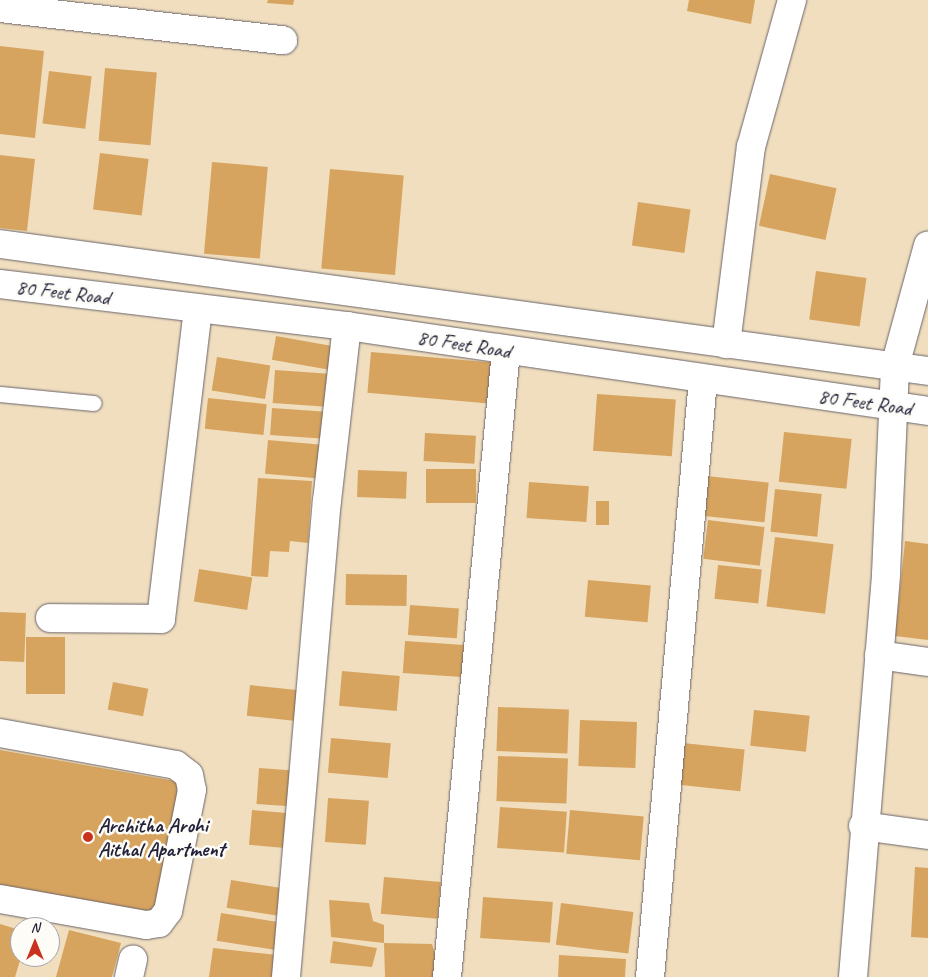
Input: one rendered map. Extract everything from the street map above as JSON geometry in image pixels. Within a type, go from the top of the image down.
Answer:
[{"type":"street","points":[[726,344],[751,147],[792,0]]},
{"type":"street","points":[[0,8],[97,9],[284,40]]},
{"type":"street","name":"80 Feet Road","points":[[0,244],[928,371]]},
{"type":"street","points":[[853,977],[863,826],[879,655],[895,366],[928,245]]},
{"type":"street","name":"80 Feet Road","points":[[0,284],[347,326],[703,380],[928,411]]},
{"type":"street","points":[[50,618],[161,619],[198,308]]},
{"type":"street","points":[[286,977],[326,501],[347,326]]},
{"type":"street","points":[[447,977],[506,351]]},
{"type":"street","points":[[650,977],[703,380]]},
{"type":"street","points":[[879,655],[928,662]]},
{"type":"street","points":[[0,733],[176,765],[189,775],[192,790],[168,911],[160,923],[146,925],[0,899]]},
{"type":"street","points":[[863,826],[928,835]]},
{"type":"lane","points":[[0,394],[94,403]]},
{"type":"building","points":[[268,0],[294,0],[293,5],[267,3]]},
{"type":"building","points":[[689,0],[755,0],[751,24],[687,11]]},
{"type":"building","points":[[0,46],[44,51],[35,138],[0,134]]},
{"type":"building","points":[[105,68],[157,73],[150,145],[99,141]]},
{"type":"building","points":[[49,71],[92,76],[85,129],[43,124]]},
{"type":"building","points":[[100,153],[149,159],[142,216],[93,210]]},
{"type":"building","points":[[0,155],[35,159],[27,231],[0,228]]},
{"type":"building","points":[[212,162],[268,167],[260,259],[204,254]]},
{"type":"building","points":[[330,169],[404,175],[395,275],[321,269]]},
{"type":"building","points":[[770,174],[837,188],[825,240],[759,226]]},
{"type":"building","points":[[638,202],[690,209],[684,253],[632,246]]},
{"type":"building","points":[[816,271],[867,278],[860,327],[809,320]]},
{"type":"building","points":[[276,336],[335,346],[331,370],[272,360]]},
{"type":"building","points":[[371,352],[498,363],[494,404],[367,393]]},
{"type":"building","points":[[217,357],[270,365],[265,399],[212,391]]},
{"type":"building","points":[[275,370],[336,374],[334,407],[273,403]]},
{"type":"building","points":[[597,394],[676,400],[672,456],[593,451]]},
{"type":"building","points":[[208,398],[267,404],[263,435],[205,429]]},
{"type":"building","points":[[272,408],[330,412],[328,439],[270,435]]},
{"type":"building","points":[[784,432],[852,439],[846,489],[779,482]]},
{"type":"building","points":[[425,433],[476,436],[474,464],[424,461]]},
{"type":"building","points":[[268,440],[322,445],[319,479],[265,474]]},
{"type":"building","points":[[426,469],[476,469],[476,503],[426,503]]},
{"type":"building","points":[[358,470],[407,472],[406,499],[357,497]]},
{"type":"building","points":[[706,476],[769,483],[764,522],[702,516]]},
{"type":"building","points":[[258,478],[312,481],[308,543],[290,541],[289,552],[270,551],[268,577],[251,576]]},
{"type":"building","points":[[529,482],[589,486],[586,522],[526,518]]},
{"type":"building","points":[[775,489],[822,494],[817,537],[771,532]]},
{"type":"building","points":[[596,501],[609,501],[609,525],[596,525]]},
{"type":"building","points":[[708,520],[765,527],[760,566],[703,559]]},
{"type":"building","points":[[775,537],[834,544],[825,614],[766,606]]},
{"type":"building","points":[[905,541],[928,544],[928,640],[895,636]]},
{"type":"building","points":[[718,565],[762,570],[758,603],[714,599]]},
{"type":"building","points":[[199,569],[252,577],[247,610],[194,602]]},
{"type":"building","points":[[346,574],[407,575],[406,606],[345,605]]},
{"type":"building","points":[[588,580],[651,585],[648,622],[585,617]]},
{"type":"building","points":[[410,605],[459,608],[457,638],[408,635]]},
{"type":"building","points":[[0,612],[26,613],[24,662],[0,661]]},
{"type":"building","points":[[26,637],[65,637],[65,694],[26,694]]},
{"type":"building","points":[[405,641],[464,645],[462,677],[403,673]]},
{"type":"building","points":[[342,671],[400,676],[397,711],[339,706]]},
{"type":"building","points":[[113,682],[148,689],[143,716],[108,709]]},
{"type":"building","points":[[250,685],[304,691],[300,721],[247,716]]},
{"type":"building","points":[[498,707],[569,709],[567,753],[496,751]]},
{"type":"building","points":[[754,710],[810,716],[806,752],[750,746]]},
{"type":"building","points":[[580,720],[637,722],[635,768],[578,766]]},
{"type":"building","points":[[331,738],[391,743],[388,778],[328,773]]},
{"type":"building","points":[[683,743],[745,749],[740,791],[679,785]]},
{"type":"building","name":"Architha Arohi Aithal Apartment","points":[[0,750],[186,783],[158,922],[0,891]]},
{"type":"building","points":[[498,756],[568,758],[566,803],[496,801]]},
{"type":"building","points":[[259,768],[304,771],[301,807],[256,804]]},
{"type":"building","points":[[328,798],[369,801],[366,845],[325,842]]},
{"type":"building","points":[[500,807],[567,812],[564,853],[497,848]]},
{"type":"building","points":[[252,810],[299,814],[296,849],[249,845]]},
{"type":"building","points":[[570,810],[644,816],[640,860],[566,854]]},
{"type":"building","points":[[915,867],[928,868],[928,938],[911,937]]},
{"type":"building","points":[[384,877],[441,882],[438,919],[381,914]]},
{"type":"building","points":[[231,880],[284,888],[280,916],[227,908]]},
{"type":"building","points":[[483,897],[553,902],[550,943],[480,938]]},
{"type":"building","points":[[329,900],[369,903],[373,921],[384,925],[384,943],[331,937]]},
{"type":"building","points":[[561,903],[633,912],[628,954],[556,945]]},
{"type":"building","points":[[221,913],[281,923],[277,950],[217,941]]},
{"type":"building","points":[[0,924],[10,927],[10,967],[18,967],[15,977],[0,977]]},
{"type":"building","points":[[69,930],[121,943],[112,977],[56,977]]},
{"type":"building","points":[[333,941],[377,948],[372,967],[330,963]]},
{"type":"building","points":[[384,943],[432,944],[442,977],[385,977]]},
{"type":"building","points":[[213,948],[278,955],[275,977],[209,977]]},
{"type":"building","points":[[559,955],[626,959],[625,977],[558,977]]},
{"type":"place","name":"Architha Arohi Aithal Apartment","points":[[88,837]]}]
